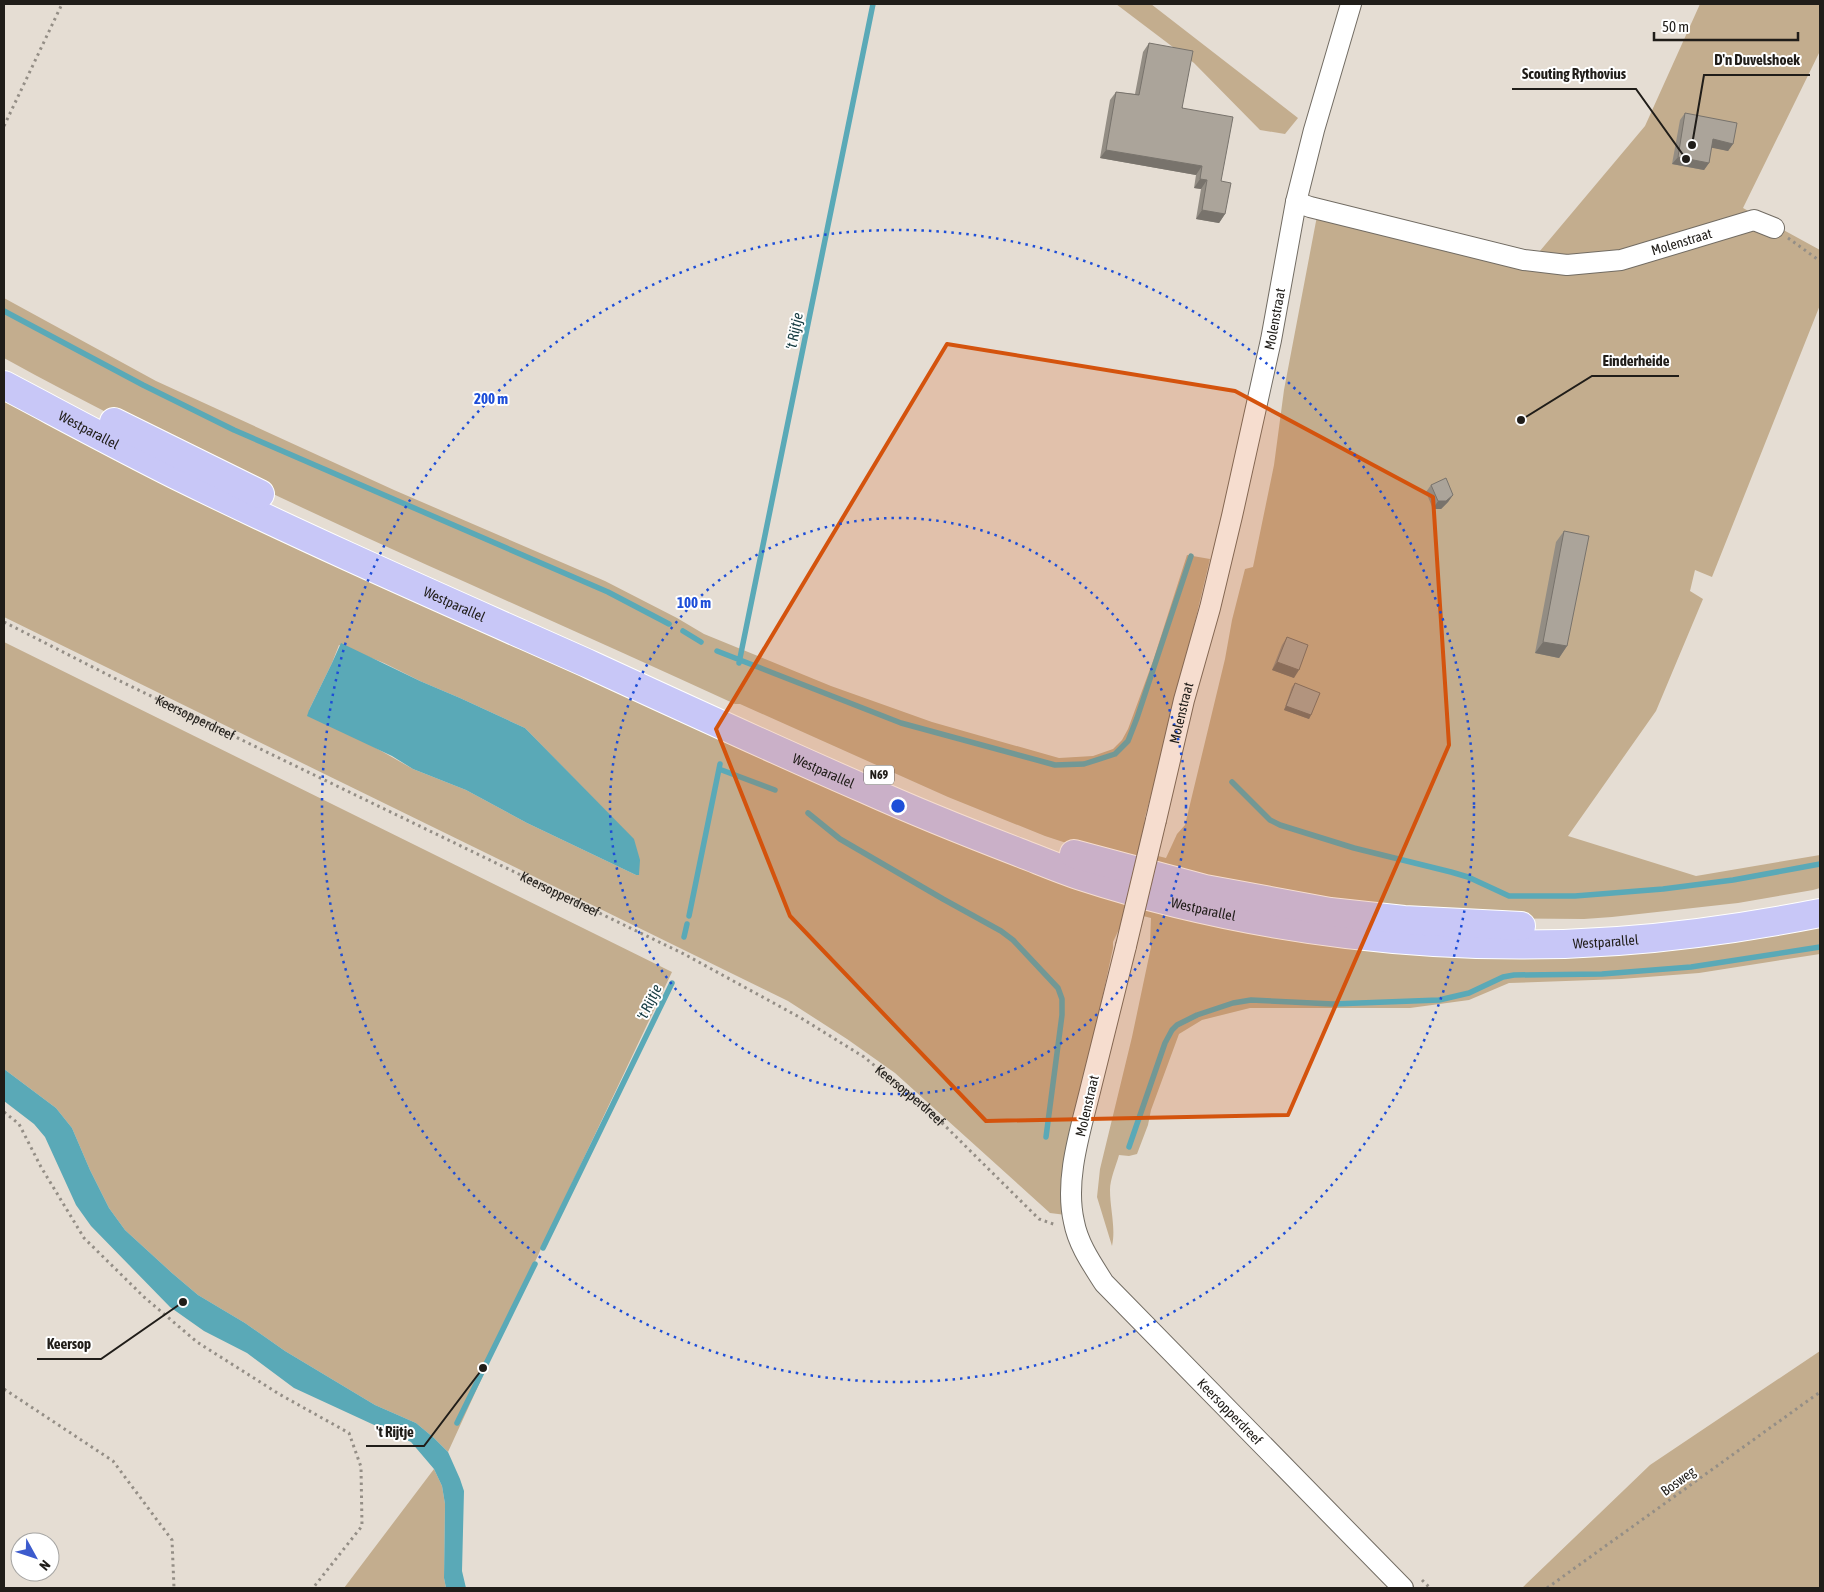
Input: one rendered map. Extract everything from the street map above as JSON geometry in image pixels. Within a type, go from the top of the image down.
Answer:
[{"type":"main road","name":"Westparallel","points":[[4,365],[318,522],[938,801],[1084,858],[1205,889],[1330,912],[1404,920],[1484,925],[1546,926],[1690,916],[1820,894]]},
{"type":"main road","name":"Westparallel","points":[[4,384],[185,479],[309,538],[818,768],[940,822],[1079,875],[1115,886],[1198,908],[1324,931],[1483,944],[1619,941],[1700,933],[1820,913]]},
{"type":"street","name":"Molenstraat","points":[[1074,1223],[1071,1202],[1072,1177],[1082,1126],[1184,700],[1210,608],[1234,506],[1271,340],[1296,202],[1314,130],[1351,4]]},
{"type":"street","name":"Molenstraat","points":[[1296,202],[1524,260],[1567,264],[1621,260],[1754,220],[1774,228]]},
{"type":"street","name":"Keersopperdreef","points":[[1074,1223],[1090,1262],[1104,1283],[1403,1588]]},
{"type":"path","points":[[4,126],[62,4]]},
{"type":"path","points":[[1774,228],[1820,261]]},
{"type":"path","name":"Keersopperdreef","points":[[4,622],[122,682],[684,954],[750,989],[864,1057],[927,1108],[1039,1219],[1055,1225],[1074,1223]]},
{"type":"path","points":[[4,1112],[19,1124],[41,1167],[84,1238],[144,1298],[197,1342],[279,1394],[349,1432],[361,1467],[362,1526],[313,1588]]},
{"type":"path","points":[[4,1389],[113,1461],[172,1540],[174,1588]]},
{"type":"path","name":"Bosweg","points":[[1547,1588],[1820,1392]]},
{"type":"highlighted area","points":[[947,344],[1235,391],[1433,497],[1449,745],[1288,1115],[986,1121],[790,916],[716,729]]},
{"type":"shaded area","points":[[1116,4],[1151,4],[1298,118],[1285,134],[1260,130],[1194,63]]},
{"type":"shaded area","points":[[1700,4],[1820,4],[1820,51],[1743,208],[1820,250],[1820,305],[1712,577],[1695,570],[1690,591],[1703,599],[1656,711],[1568,836],[1696,876],[1820,855],[1820,888],[1813,890],[1738,903],[1612,917],[1584,919],[1475,918],[1317,904],[1106,856],[1045,836],[948,797],[740,704],[735,704],[427,565],[214,466],[4,358],[4,298],[156,381],[394,490],[605,581],[704,634],[831,686],[932,722],[1059,758],[1093,756],[1113,749],[1122,740],[1128,729],[1153,661],[1187,555],[1210,559],[1171,722],[1145,817],[1142,852],[1166,858],[1177,834],[1185,825],[1245,569],[1253,567],[1274,465],[1284,390],[1317,216],[1529,264],[1645,126]]},
{"type":"shaded area","points":[[4,391],[896,811],[1368,942],[1820,919],[1820,954],[1699,973],[1621,979],[1509,983],[1469,1000],[1410,1008],[1250,1008],[1202,1020],[1179,1034],[1137,1154],[1129,1156],[1119,1155],[1110,1186],[1112,1246],[1097,1197],[1100,1169],[1132,1037],[1151,947],[1151,918],[1127,912],[1113,942],[1075,1124],[1066,1215],[1050,1213],[895,1073],[788,1001],[4,617]],"holes":[[[339,645],[384,663],[525,728],[633,839],[636,875],[527,823],[466,790],[413,769],[309,710]]]},
{"type":"shaded area","points":[[4,642],[672,972],[545,1240],[448,1452],[416,1423],[375,1405],[285,1351],[245,1323],[198,1295],[172,1273],[125,1230],[109,1208],[72,1128],[56,1108],[4,1069]]},
{"type":"shaded area","points":[[1820,1351],[1820,1588],[1522,1588],[1650,1465]]},
{"type":"shaded area","points":[[434,1469],[442,1486],[445,1504],[444,1578],[446,1588],[344,1588]]},
{"type":"water","points":[[341,643],[525,728],[634,839],[640,860],[639,875],[527,823],[466,790],[413,769],[392,756],[307,716]]},
{"type":"water","points":[[4,1069],[56,1108],[72,1128],[109,1208],[125,1230],[172,1273],[198,1295],[245,1323],[285,1351],[375,1405],[416,1423],[448,1452],[464,1491],[462,1571],[466,1588],[446,1588],[444,1578],[445,1504],[442,1486],[434,1469],[411,1442],[294,1388],[247,1353],[204,1331],[170,1307],[91,1226],[76,1205],[45,1137],[34,1124],[4,1101]]},
{"type":"building","points":[[1149,43],[1193,51],[1182,108],[1233,117],[1221,181],[1231,183],[1225,214],[1202,210],[1207,180],[1200,179],[1202,166],[1106,150],[1116,92],[1139,95]]},
{"type":"building","points":[[1685,113],[1737,123],[1733,144],[1713,139],[1709,163],[1678,157]]},
{"type":"building","points":[[1446,478],[1453,495],[1446,501],[1438,501],[1431,485]]},
{"type":"building","points":[[1564,531],[1589,536],[1567,646],[1543,642]]},
{"type":"building","points":[[1287,637],[1308,645],[1299,670],[1277,662]]},
{"type":"building","points":[[1295,683],[1320,693],[1311,715],[1286,706]]},
{"type":"waterway","name":"'t Rijtje","points":[[739,663],[873,4]]},
{"type":"waterway","points":[[4,311],[143,385],[234,430],[608,592],[669,624]]},
{"type":"waterway","points":[[717,651],[901,723],[1055,765],[1084,764],[1115,754],[1128,741],[1191,556]]},
{"type":"waterway","points":[[683,631],[701,642]]},
{"type":"waterway","name":"'t Rijtje","points":[[689,916],[720,764]]},
{"type":"waterway","points":[[719,769],[775,790]]},
{"type":"waterway","points":[[1232,782],[1270,820],[1280,825],[1354,848],[1468,877],[1509,896],[1575,896],[1663,889],[1733,880],[1820,864]]},
{"type":"waterway","points":[[808,813],[840,839],[1001,931],[1013,940],[1058,988],[1062,999],[1062,1015],[1046,1137]]},
{"type":"waterway","name":"'t Rijtje","points":[[684,937],[687,924]]},
{"type":"waterway","points":[[1129,1147],[1165,1043],[1172,1030],[1177,1025],[1197,1015],[1233,1003],[1251,1000],[1333,1004],[1439,1000],[1469,993],[1503,977],[1514,975],[1602,974],[1691,967],[1820,947]]},
{"type":"waterway","name":"'t Rijtje","points":[[543,1248],[672,983]]},
{"type":"waterway","name":"'t Rijtje","points":[[457,1423],[535,1264]]},
{"type":"place","name":"D'n Duvelshoek","points":[[1692,145]]},
{"type":"place","name":"Scouting Rythovius","points":[[1686,159]]},
{"type":"place","name":"Einderheide","points":[[1521,420]]},
{"type":"place","name":"Keersop","points":[[183,1302]]},
{"type":"place","name":"'t Rijtje","points":[[483,1368]]}]
